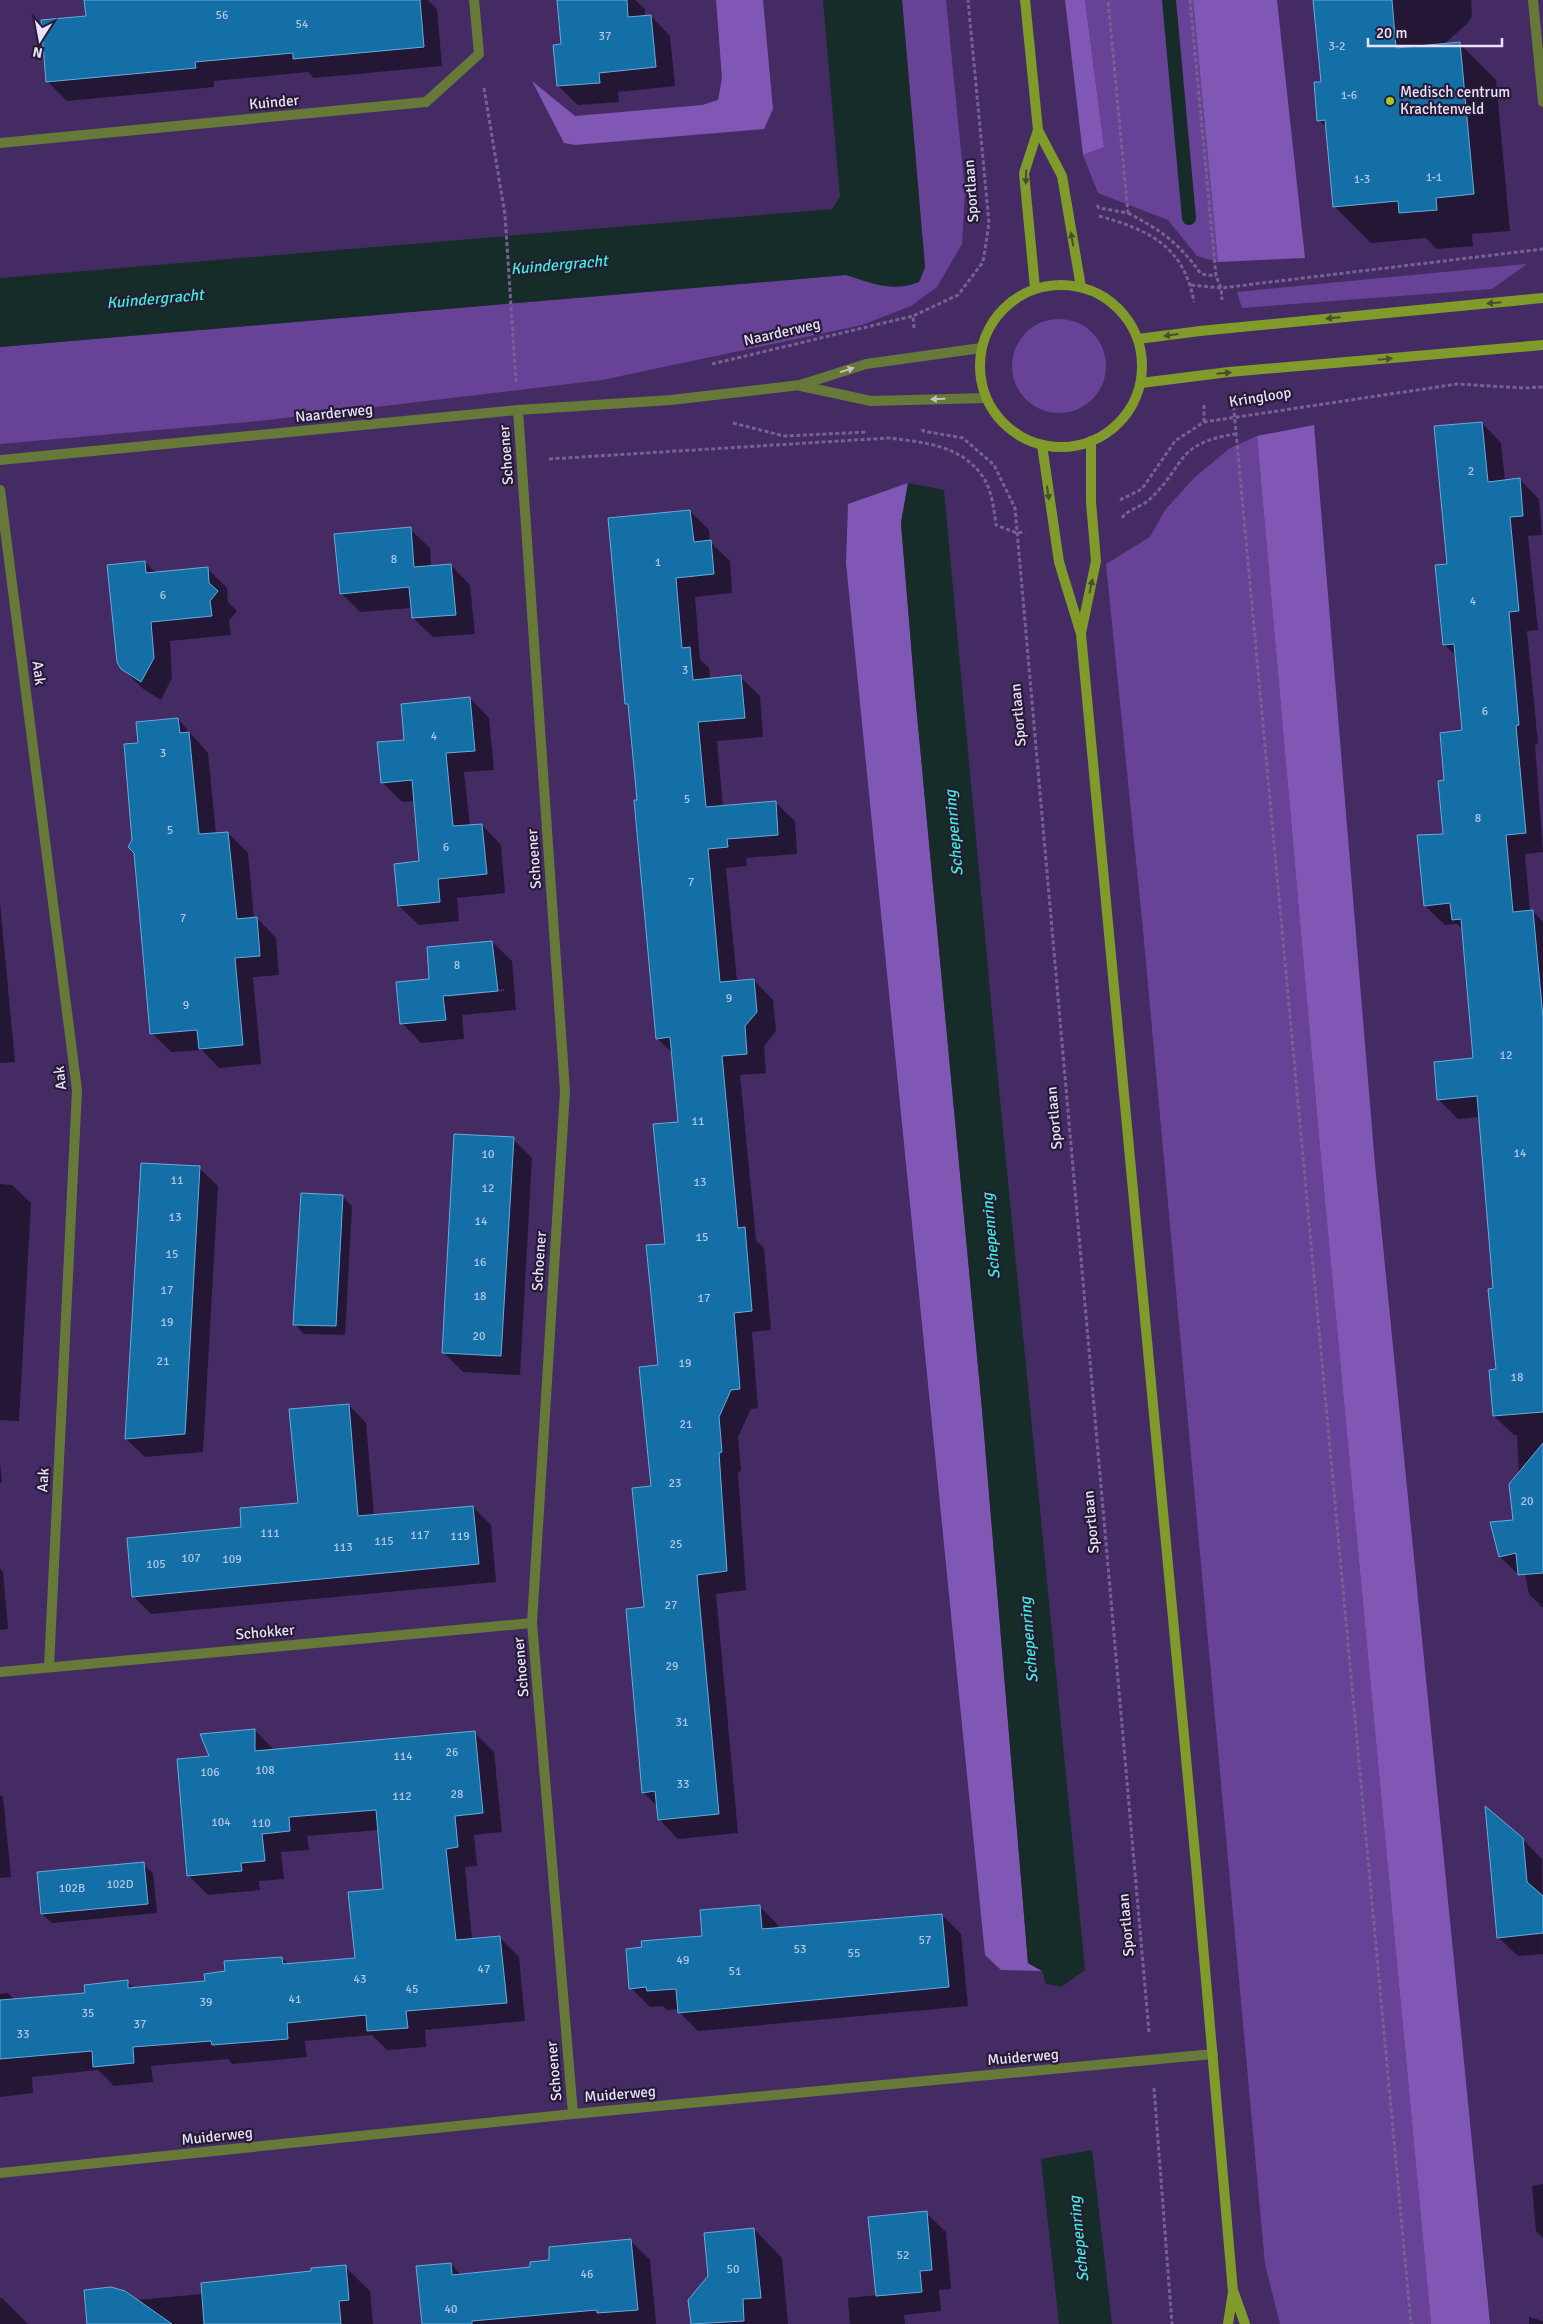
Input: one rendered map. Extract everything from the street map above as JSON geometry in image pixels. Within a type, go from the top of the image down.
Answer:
[{"type":"street","points":[[474,0],[479,54]]},
{"type":"street","points":[[1025,0],[1038,130],[1062,176],[1081,286]]},
{"type":"street","points":[[1533,0],[1543,102]]},
{"type":"street","name":"Kuinder","points":[[0,143],[426,102],[479,54]]},
{"type":"street","points":[[1035,288],[1024,174],[1038,130]]},
{"type":"street","points":[[1058,284],[1081,286],[1105,297],[1125,316],[1138,339],[1142,361],[1140,384],[1131,407],[1113,428],[1091,441],[1067,447],[1042,445],[1019,435],[999,420],[986,398],[980,373],[981,348],[992,322],[1011,302],[1035,288],[1058,284]]},
{"type":"street","points":[[1138,339],[1200,331],[1543,298]]},
{"type":"street","name":"Kringloop","points":[[1140,384],[1203,374],[1543,345]]},
{"type":"street","name":"Naarderweg","points":[[0,460],[518,410],[671,400],[800,385],[866,364],[981,348]]},
{"type":"street","name":"Naarderweg","points":[[800,385],[872,401],[986,398]]},
{"type":"street","name":"Schoener","points":[[518,410],[565,1092],[532,1623],[573,2114]]},
{"type":"street","points":[[1081,634],[1096,561],[1093,531],[1091,441]]},
{"type":"street","points":[[1042,445],[1058,562],[1081,634],[1214,2054],[1233,2292],[1228,2324]]},
{"type":"street","name":"Aak","points":[[0,490],[78,1090],[48,1667]]},
{"type":"street","name":"Schokker","points":[[0,1672],[532,1623]]},
{"type":"street","name":"Muiderweg","points":[[0,2173],[573,2114],[1214,2054]]},
{"type":"street","points":[[1233,2292],[1245,2324]]},
{"type":"path","name":"Sportlaan","points":[[913,316],[958,295],[983,262],[989,223],[968,0]]},
{"type":"path","points":[[1108,0],[1128,212]]},
{"type":"path","points":[[1190,0],[1216,276],[1221,288],[1224,329]]},
{"type":"path","points":[[479,54],[505,215],[518,410]]},
{"type":"path","points":[[1065,194],[1089,194],[1099,208],[1128,212],[1160,229],[1185,252],[1201,274],[1216,276]]},
{"type":"path","points":[[987,195],[1026,196]]},
{"type":"path","points":[[1068,217],[1094,214],[1147,232],[1172,250],[1191,285],[1200,331]]},
{"type":"path","points":[[989,223],[1028,219]]},
{"type":"path","points":[[1191,285],[1221,288],[1543,249]]},
{"type":"path","points":[[913,316],[915,356]]},
{"type":"path","name":"Naarderweg","points":[[707,365],[913,316]]},
{"type":"path","points":[[1229,372],[1235,416],[1235,434],[1411,2324]]},
{"type":"path","points":[[1203,374],[1204,422]]},
{"type":"path","name":"Kringloop","points":[[1092,502],[1122,500],[1142,489],[1175,441],[1204,422],[1457,384],[1523,388],[1543,387]]},
{"type":"path","points":[[914,431],[923,431],[920,399]]},
{"type":"path","points":[[726,421],[784,436],[878,431]]},
{"type":"path","name":"Sportlaan","points":[[923,431],[963,438],[994,465],[1014,508],[1152,2060],[1172,2324]]},
{"type":"path","points":[[1093,531],[1116,530],[1123,515],[1149,501],[1182,457],[1194,446],[1211,438],[1235,434]]},
{"type":"path","points":[[521,461],[888,438],[930,443],[960,455],[983,477],[992,501],[996,525],[1017,532],[1053,532]]},
{"type":"path","points":[[1014,508],[1050,506]]},
{"type":"shaded area","points":[[716,0],[763,0],[773,109],[764,129],[575,145],[564,143],[532,81],[575,116],[702,105],[718,100],[722,78]]},
{"type":"shaded area","points":[[902,0],[946,0],[965,191],[962,244],[937,287],[911,306],[862,325],[602,380],[259,421],[0,444],[0,347],[846,275],[878,285],[919,282],[925,267]]},
{"type":"shaded area","points":[[1065,0],[1085,0],[1104,147],[1083,155]]},
{"type":"shaded area","points":[[1085,0],[1193,0],[1218,262],[1197,256],[1168,220],[1098,193],[1083,155],[1104,147]]},
{"type":"shaded area","points":[[1193,0],[1277,0],[1305,258],[1218,262]]},
{"type":"shaded area","points":[[1527,264],[1492,289],[1242,308],[1237,292]]},
{"type":"shaded area","points":[[1059,319],[1077,323],[1092,333],[1102,348],[1106,366],[1102,384],[1092,399],[1077,409],[1059,413],[1041,409],[1026,399],[1016,384],[1012,366],[1016,348],[1026,333],[1041,323]]},
{"type":"shaded area","points":[[1314,425],[1375,1165],[1490,2324],[1431,2324],[1320,1148],[1257,436]]},
{"type":"shaded area","points":[[1257,436],[1320,1148],[1431,2324],[1280,2324],[1265,2264],[1143,930],[1106,564],[1150,537],[1165,510],[1194,478],[1230,448]]},
{"type":"shaded area","points":[[908,483],[901,523],[915,693],[982,1409],[1028,1963],[1042,1971],[1001,1970],[985,1955],[846,563],[848,504]]},
{"type":"water","name":"Kuindergracht","points":[[823,0],[902,0],[925,267],[919,282],[900,287],[891,287],[846,275],[0,347],[0,278],[832,209],[840,197]]},
{"type":"water","name":"Schepenring","points":[[908,483],[944,490],[1001,1110],[1085,1970],[1061,1987],[1046,1984],[1042,1971],[1028,1963],[982,1409],[915,693],[901,523]]},
{"type":"water","name":"Schepenring","points":[[1092,2150],[1112,2324],[1059,2324],[1041,2159]]},
{"type":"building","points":[[84,0],[420,0],[424,47],[293,59],[293,53],[195,62],[196,68],[46,82],[41,20],[86,16]]},
{"type":"building","points":[[557,0],[627,0],[628,17],[651,15],[656,67],[599,73],[600,83],[557,86],[553,45],[561,44]]},
{"type":"building","name":"Medisch centrum Krachtenveld","points":[[1313,0],[1392,0],[1396,48],[1460,42],[1474,194],[1436,198],[1437,210],[1399,213],[1398,201],[1333,207],[1325,120],[1317,121],[1314,82],[1321,82]]},
{"type":"building","points":[[1482,422],[1488,482],[1520,478],[1523,516],[1510,517],[1519,611],[1509,612],[1519,725],[1516,726],[1526,833],[1506,835],[1513,912],[1533,910],[1543,1018],[1543,1412],[1493,1416],[1489,1370],[1496,1369],[1488,1289],[1493,1288],[1477,1096],[1437,1100],[1434,1062],[1473,1058],[1461,919],[1452,920],[1450,903],[1424,906],[1417,835],[1443,834],[1438,781],[1444,780],[1440,733],[1462,730],[1454,644],[1443,645],[1435,565],[1447,564],[1434,426]]},
{"type":"building","points":[[690,510],[694,542],[711,540],[714,574],[676,578],[682,648],[690,647],[693,680],[741,675],[745,718],[698,722],[706,807],[776,801],[778,835],[727,839],[728,847],[708,849],[720,982],[754,979],[757,1012],[745,1026],[747,1054],[722,1056],[738,1228],[745,1227],[752,1311],[734,1313],[740,1389],[731,1390],[719,1417],[722,1452],[719,1453],[727,1571],[697,1575],[719,1814],[658,1820],[655,1791],[642,1793],[626,1609],[644,1607],[632,1488],[651,1486],[639,1367],[658,1365],[646,1245],[665,1244],[653,1124],[678,1122],[670,1037],[656,1039],[634,800],[637,800],[628,704],[625,704],[608,518]]},
{"type":"building","points":[[411,527],[414,567],[451,564],[456,615],[412,618],[409,587],[340,594],[334,534]]},
{"type":"building","points":[[145,561],[146,573],[208,567],[209,583],[218,591],[210,601],[212,616],[151,622],[154,658],[141,682],[121,669],[117,662],[107,565]]},
{"type":"building","points":[[470,697],[475,751],[446,753],[453,826],[482,824],[487,874],[438,879],[440,902],[398,906],[394,864],[419,861],[412,780],[381,783],[377,742],[404,740],[401,704]]},
{"type":"building","points":[[178,718],[180,733],[189,732],[199,834],[228,832],[237,919],[257,917],[260,956],[235,958],[243,1045],[199,1049],[197,1030],[150,1034],[134,853],[128,847],[132,840],[124,744],[138,743],[136,722]]},
{"type":"building","points":[[492,941],[498,991],[443,996],[446,1020],[400,1024],[396,982],[429,979],[427,947]]},
{"type":"building","points":[[454,1134],[514,1137],[501,1356],[442,1353]]},
{"type":"building","points":[[141,1163],[200,1166],[185,1434],[125,1439]]},
{"type":"building","points":[[301,1193],[343,1195],[336,1326],[293,1325]]},
{"type":"building","points":[[349,1404],[358,1516],[473,1506],[479,1564],[132,1597],[127,1538],[241,1527],[240,1508],[298,1503],[289,1409]]},
{"type":"building","points":[[1543,1443],[1543,1573],[1518,1575],[1516,1553],[1499,1557],[1490,1522],[1513,1520],[1509,1484]]},
{"type":"building","points":[[255,1729],[255,1751],[475,1731],[483,1813],[455,1816],[458,1847],[446,1849],[456,1940],[500,1936],[507,2003],[406,2011],[408,2028],[367,2031],[366,2015],[287,2023],[288,2039],[212,2045],[211,2041],[133,2047],[134,2063],[93,2067],[92,2051],[0,2059],[0,2000],[85,1993],[84,1985],[128,1980],[128,1988],[205,1981],[204,1974],[225,1971],[224,1961],[282,1957],[283,1964],[355,1958],[348,1892],[383,1889],[376,1810],[289,1817],[290,1831],[262,1834],[265,1861],[241,1863],[242,1871],[187,1876],[177,1759],[209,1756],[200,1734]]},
{"type":"building","points":[[1485,1806],[1523,1838],[1527,1882],[1543,1896],[1543,1933],[1497,1938]]},
{"type":"building","points":[[144,1862],[148,1904],[41,1914],[37,1872]]},
{"type":"building","points":[[760,1905],[762,1929],[942,1914],[949,1987],[678,2013],[676,1989],[647,1991],[646,1987],[629,1989],[626,1949],[642,1947],[641,1941],[702,1936],[700,1910]]},
{"type":"building","points":[[927,2211],[932,2270],[920,2271],[922,2292],[876,2296],[868,2217]]},
{"type":"building","points":[[754,2228],[761,2298],[743,2299],[744,2321],[691,2324],[688,2300],[708,2276],[704,2233]]},
{"type":"building","points":[[631,2239],[638,2310],[597,2313],[597,2310],[472,2321],[472,2324],[422,2324],[416,2266],[451,2263],[452,2275],[530,2267],[530,2262],[549,2260],[549,2247]]},
{"type":"building","points":[[346,2265],[349,2300],[339,2301],[341,2324],[204,2324],[201,2283],[311,2271],[311,2268]]},
{"type":"building","points":[[111,2287],[125,2291],[172,2324],[87,2324],[84,2290]]},
{"type":"waterway","points":[[1169,0],[1189,218]]},
{"type":"place","name":"Medisch centrum Krachtenveld","points":[[1390,101]]}]
